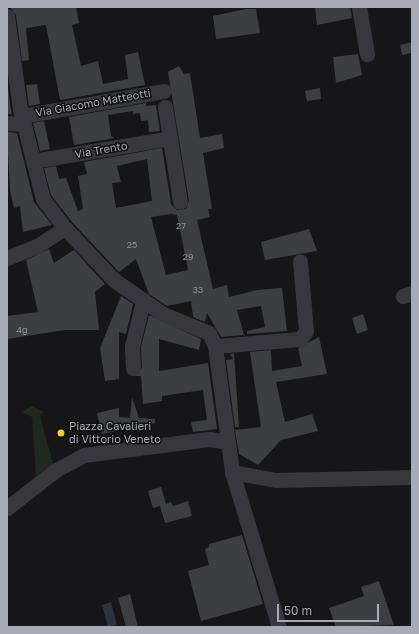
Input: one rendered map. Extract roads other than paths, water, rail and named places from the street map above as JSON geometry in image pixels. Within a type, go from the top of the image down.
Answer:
[{"type":"street","points":[[359,7],[366,54]]},
{"type":"street","points":[[7,16],[22,120],[43,199],[65,228],[114,280],[163,314],[209,333],[215,346],[232,472],[279,627]]},
{"type":"street","name":"Via Giacomo Matteotti","points":[[7,122],[164,91]]},
{"type":"street","points":[[165,107],[180,202]]},
{"type":"street","name":"Via Trento","points":[[33,161],[170,138]]},
{"type":"street","points":[[7,258],[37,246],[65,228]]},
{"type":"street","points":[[215,346],[300,339],[306,331],[300,260]]},
{"type":"street","points":[[133,368],[135,332],[143,301]]},
{"type":"street","points":[[7,508],[61,466],[84,455],[209,439],[227,442]]},
{"type":"street","points":[[232,472],[276,480],[412,477]]},
{"type":"place","name":"Piazza Cavalieri di Vittorio Veneto","points":[[61,433]]}]
